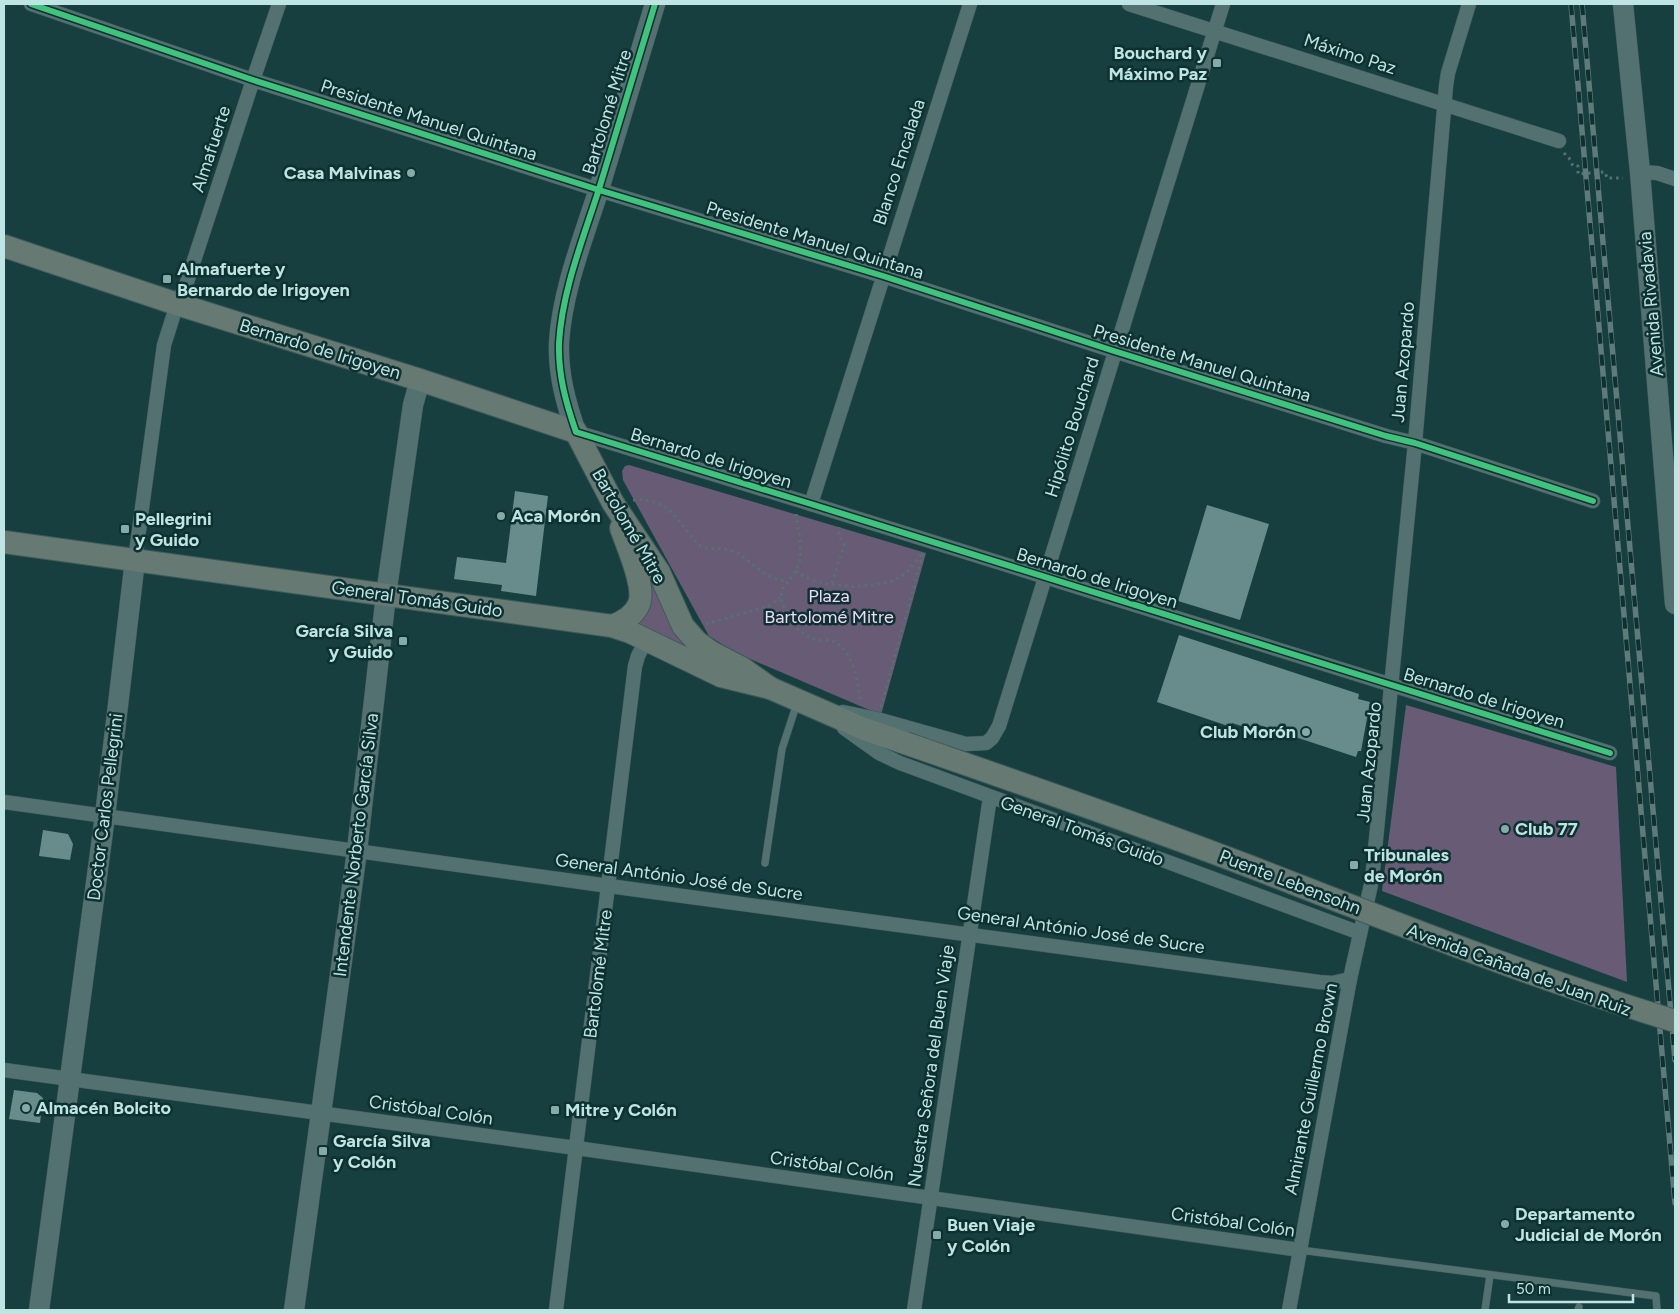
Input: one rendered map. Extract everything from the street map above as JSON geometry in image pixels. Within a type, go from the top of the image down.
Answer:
[{"type":"main road","name":"Bernardo de Irigoyen","points":[[4,246],[176,304],[420,380],[576,432]]},
{"type":"main road","name":"Bartolomé Mitre","points":[[576,432],[613,503],[659,572],[678,617],[691,636],[711,652],[742,668],[770,688]]},
{"type":"main road","points":[[612,626],[622,622],[632,614],[639,604],[640,593],[637,575],[613,503]]},
{"type":"main road","name":"General Tomás Guido","points":[[4,542],[612,626],[721,676],[770,688],[864,729],[906,744]]},
{"type":"main road","name":"Puente Lebensohn","points":[[906,744],[1201,848],[1538,976],[1607,1000],[1675,1020]]},
{"type":"street","name":"Presidente Manuel Quintana","points":[[31,4],[253,80],[599,190],[883,276],[1114,351],[1593,501]]},
{"type":"street","name":"Almafuerte","points":[[176,304],[186,285],[279,4]]},
{"type":"street","name":"Blanco Encalada","points":[[811,504],[970,4]]},
{"type":"street","name":"Máximo Paz","points":[[1129,4],[1559,141]]},
{"type":"street","name":"Hipólito Bouchard","points":[[986,743],[992,738],[999,726],[1222,4]]},
{"type":"street","name":"Juan Azopardo","points":[[1362,924],[1372,880],[1392,685],[1444,104],[1448,73],[1469,4]]},
{"type":"street","name":"Avenida Rivadavia","points":[[1623,4],[1640,172],[1673,560],[1675,604]]},
{"type":"street","name":"Bartolomé Mitre","points":[[576,432],[564,399],[560,375],[559,344],[562,314],[651,5]]},
{"type":"street","points":[[1640,172],[1656,173],[1675,180]]},
{"type":"street","name":"Doctor Carlos Pellegrini","points":[[39,1310],[105,816],[135,560],[164,345],[176,304]]},
{"type":"street","name":"Intendente Norberto García Silva","points":[[294,1310],[358,851],[386,595],[413,405],[420,380]]},
{"type":"street","name":"Bernardo de Irigoyen","points":[[576,432],[842,514],[924,547],[1045,578],[1610,753]]},
{"type":"street","name":"Bartolomé Mitre","points":[[556,1310],[635,666],[646,640]]},
{"type":"street","name":"General Tomás Guido","points":[[806,704],[877,719],[966,744],[986,743]]},
{"type":"street","name":"General Tomás Guido","points":[[806,704],[879,753],[990,797],[1362,924]]},
{"type":"street","name":"Nuestra Señora del Buen Viaje","points":[[914,1310],[968,934],[990,797]]},
{"type":"street","name":"General António José de Sucre","points":[[4,802],[1319,982],[1332,983],[1350,979]]},
{"type":"street","name":"Almirante Guillermo Brown","points":[[1289,1310],[1350,979],[1362,924]]},
{"type":"street","name":"Avenida Cañada de Juan Ruiz","points":[[1362,924],[1602,1003],[1641,1014],[1675,1020]]},
{"type":"street","name":"Cristóbal Colón","points":[[4,1070],[1300,1250]]},
{"type":"lane","points":[[765,863],[782,748],[806,704]]},
{"type":"lane","name":"Cristóbal Colón","points":[[1300,1250],[1656,1296],[1657,1310]]},
{"type":"lane","points":[[1484,1310],[1490,1275]]},
{"type":"path","points":[[1559,141],[1562,152],[1569,158],[1573,166],[1578,166],[1578,174],[1605,172],[1607,178],[1624,178],[1640,172]]},
{"type":"path","points":[[793,498],[800,563],[781,590],[780,598],[784,610],[792,623],[802,632],[813,639],[833,642],[842,648],[851,660],[860,694],[861,715]]},
{"type":"path","points":[[613,503],[646,500],[656,502],[667,508],[699,545],[723,548],[735,552],[773,578],[780,581],[788,580]]},
{"type":"path","points":[[832,583],[844,545],[838,531],[842,514]]},
{"type":"path","points":[[796,571],[800,575],[812,580],[847,586],[886,583],[901,576],[924,547]]},
{"type":"path","points":[[877,719],[924,547]]},
{"type":"path","points":[[691,636],[701,626],[769,606],[780,598]]},
{"type":"green space","name":"Plaza Bartolomé Mitre","points":[[629,465],[926,553],[881,715],[736,653],[709,636],[623,480],[622,471],[625,466]]},
{"type":"green space","points":[[635,552],[709,659],[628,625]]},
{"type":"green space","name":"Club 77","points":[[1406,705],[1616,767],[1627,982],[1382,891]]},
{"type":"building","points":[[515,491],[548,496],[536,596],[501,591],[502,585],[454,579],[457,557],[506,563]]},
{"type":"building","points":[[1207,505],[1269,524],[1240,620],[1178,601]]},
{"type":"building","points":[[1179,635],[1359,694],[1358,699],[1370,702],[1361,751],[1358,751],[1356,757],[1259,725],[1257,731],[1232,723],[1231,727],[1157,702]]},
{"type":"building","points":[[43,830],[68,834],[73,844],[70,860],[39,856]]},
{"type":"building","name":"Almacén Bolcito","points":[[14,1090],[37,1093],[43,1098],[40,1123],[9,1119]]},
{"type":"railway","points":[[1571,4],[1675,1203]]},
{"type":"railway","points":[[1582,4],[1675,1060]]},
{"type":"cycle path","points":[[31,4],[253,80],[599,190],[883,276],[1386,436],[1415,443],[1593,501]]},
{"type":"cycle path","points":[[655,4],[574,265],[564,304],[559,343],[561,378],[576,432],[1610,753]]},
{"type":"place","name":"Bouchard y Máximo Paz","points":[[1217,63]]},
{"type":"place","name":"Casa Malvinas","points":[[411,173]]},
{"type":"place","name":"Almafuerte y Bernardo de Irigoyen","points":[[167,279]]},
{"type":"place","name":"Aca Morón","points":[[501,516]]},
{"type":"place","name":"Pellegrini y Guido","points":[[125,529]]},
{"type":"place","name":"García Silva y Guido","points":[[403,641]]},
{"type":"place","name":"Club Morón","points":[[1306,732]]},
{"type":"place","name":"Club 77","points":[[1505,829]]},
{"type":"place","name":"Tribunales de Morón","points":[[1354,865]]},
{"type":"place","name":"Almacén Bolcito","points":[[26,1108]]},
{"type":"place","name":"Mitre y Colón","points":[[555,1110]]},
{"type":"place","name":"García Silva y Colón","points":[[323,1151]]},
{"type":"place","name":"Departamento Judicial de Morón","points":[[1505,1224]]},
{"type":"place","name":"Buen Viaje y Colón","points":[[937,1235]]}]
